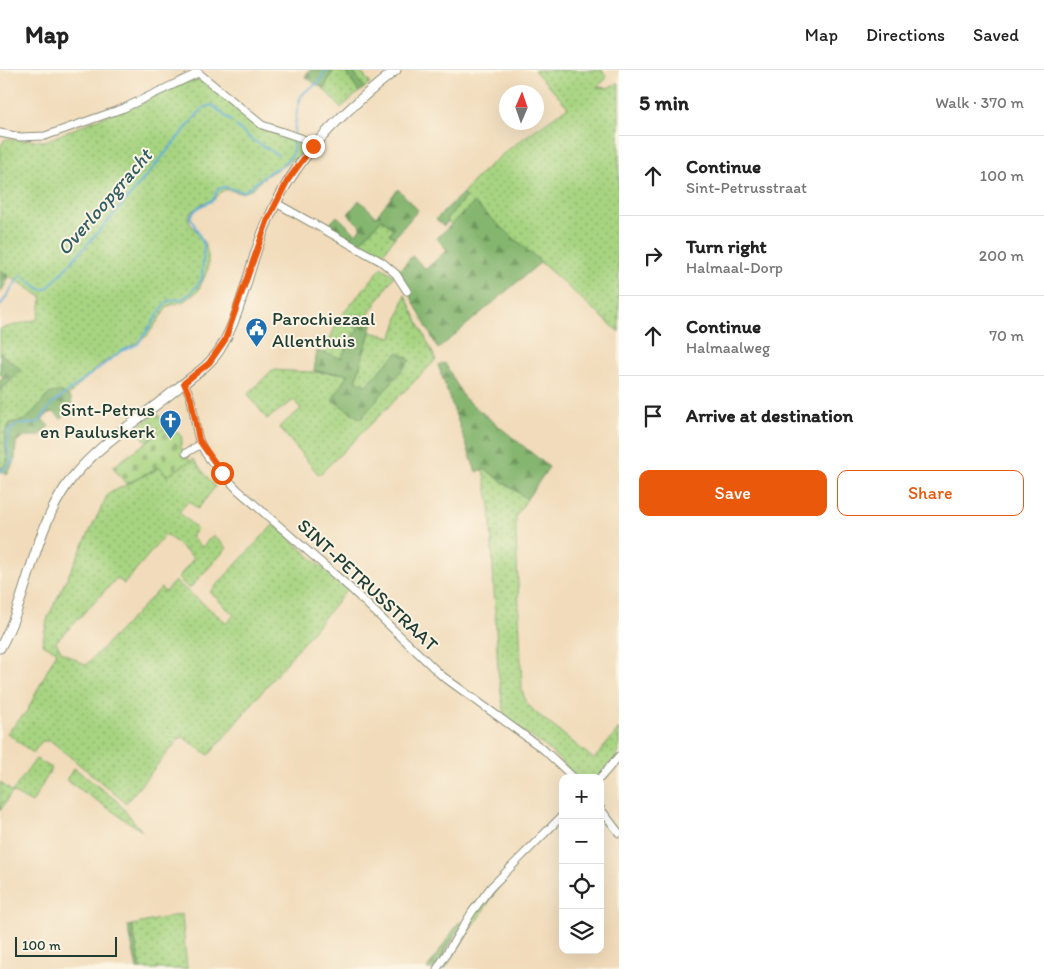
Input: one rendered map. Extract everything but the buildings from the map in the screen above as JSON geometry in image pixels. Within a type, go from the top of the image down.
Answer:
[{"type":"street","points":[[0,648],[11,625],[43,530],[64,490],[83,466],[99,451],[209,363],[225,340],[258,245],[276,202],[301,161],[354,104],[396,70]]},
{"type":"street","points":[[0,133],[20,137],[44,136],[124,108],[196,72],[262,125],[301,138],[313,146]]},
{"type":"street","points":[[276,202],[382,262],[396,274],[407,291]]},
{"type":"street","name":"SINT-PETRUSSTRAAT","points":[[184,383],[191,399],[201,444],[222,473],[238,490],[342,580],[441,675],[544,748],[570,774]]},
{"type":"street","points":[[186,453],[201,444]]},
{"type":"street","points":[[603,774],[619,756]]},
{"type":"street","points":[[604,813],[619,833]]},
{"type":"street","points":[[437,969],[472,912],[491,887],[559,819]]},
{"type":"green space","points":[[309,70],[333,70],[324,89],[305,77]]},
{"type":"green space","points":[[333,70],[344,70],[359,92],[341,108],[324,89]]},
{"type":"green space","points":[[344,70],[352,70],[364,88],[359,92]]},
{"type":"green space","points":[[352,70],[359,70],[370,83],[364,88]]},
{"type":"green space","points":[[534,70],[602,70],[607,78],[597,87],[607,88],[619,83],[619,332],[474,203],[451,225],[446,219],[465,197],[462,194],[486,169],[536,130],[544,130],[544,124],[568,107]]},
{"type":"green space","points":[[199,80],[215,89],[256,126],[300,143],[303,145],[303,150],[295,160],[292,159],[266,176],[251,190],[243,193],[223,191],[214,200],[201,204],[189,214],[189,222],[205,243],[208,255],[208,269],[198,291],[184,301],[168,306],[147,336],[98,366],[68,396],[64,393],[49,394],[26,420],[10,423],[5,444],[7,462],[0,469],[0,391],[21,370],[0,353],[0,329],[38,319],[42,297],[0,270],[0,147],[5,139],[45,141],[184,83]]},
{"type":"green space","points":[[398,189],[418,210],[395,237],[389,234],[393,229],[382,219],[358,244],[327,227],[337,216],[356,234],[361,227],[348,214],[359,200],[376,216]]},
{"type":"green space","points":[[462,194],[466,197],[446,219],[448,221],[444,226],[436,219]]},
{"type":"green space","points":[[474,203],[541,262],[438,349],[398,272],[412,256],[426,269],[447,250],[437,238]]},
{"type":"green space","points":[[382,219],[393,229],[389,234],[395,237],[380,258],[358,244]]},
{"type":"green space","points":[[382,267],[394,276],[366,318],[357,314],[358,329],[341,358],[324,355],[337,321]]},
{"type":"green space","points":[[0,270],[9,277],[0,294]]},
{"type":"green space","points":[[405,295],[436,360],[319,475],[279,427],[301,409],[294,400],[267,419],[248,394],[272,370],[348,374],[361,418],[410,360],[398,352],[366,386],[356,380],[370,332],[392,337]]},
{"type":"green space","points":[[357,314],[373,321],[356,380],[366,385],[398,352],[410,360],[361,419],[332,400],[348,374],[314,371],[317,351],[341,358],[358,329],[352,325]]},
{"type":"green space","points":[[0,353],[22,370],[0,391],[0,380],[3,377],[0,374]]},
{"type":"green space","points":[[445,363],[464,398],[549,467],[527,499],[485,469],[476,472],[438,365]]},
{"type":"green space","points":[[60,391],[71,398],[72,405],[70,410],[61,419],[51,412],[42,419],[49,426],[39,436],[25,436],[16,442],[15,460],[7,475],[0,470],[7,462],[5,432],[10,423],[26,420],[49,394]]},
{"type":"green space","points":[[157,413],[169,429],[146,441],[136,428]]},
{"type":"green space","points":[[164,429],[180,433],[182,439],[181,447],[190,461],[167,476],[160,467],[126,484],[113,467]]},
{"type":"green space","points":[[193,459],[215,487],[198,509],[189,501],[179,512],[197,529],[191,537],[202,547],[213,535],[227,548],[189,589],[178,578],[194,558],[166,534],[124,584],[117,578],[56,642],[62,652],[86,665],[161,588],[165,592],[175,581],[227,623],[234,615],[210,592],[274,524],[347,590],[209,755],[181,736],[126,803],[51,741],[42,741],[33,753],[7,733],[27,711],[57,651],[42,644],[48,617],[108,494],[161,467],[167,476]]},
{"type":"green space","points":[[483,469],[527,499],[516,516],[522,690],[526,702],[534,711],[594,759],[619,729],[619,753],[601,774],[574,774],[547,748],[509,721],[504,714],[498,671],[490,506]]},
{"type":"green space","points":[[36,759],[52,768],[32,803],[12,792]]},
{"type":"green space","points":[[74,768],[116,800],[142,831],[66,780]]},
{"type":"green space","points":[[0,782],[12,792],[0,811]]},
{"type":"green space","points":[[507,874],[475,923],[469,920],[483,900]]},
{"type":"green space","points":[[182,914],[187,969],[141,969],[132,925]]},
{"type":"green space","points":[[469,920],[475,923],[445,969],[439,969]]},
{"type":"green space","points":[[459,922],[462,924],[435,969],[427,969]]},
{"type":"green space","points":[[132,925],[141,969],[137,969],[128,926]]},
{"type":"waterway","points":[[294,133],[297,108],[302,95],[320,81],[326,70]]},
{"type":"waterway","name":"Overloopgracht","points":[[0,306],[21,275],[40,289],[47,289],[117,211],[203,108],[212,105],[231,121]]},
{"type":"waterway","name":"Overloopgracht","points":[[236,126],[251,139],[278,155]]},
{"type":"waterway","points":[[0,472],[12,462],[7,446],[9,431],[17,425],[38,423],[52,404],[120,352],[138,344],[165,304],[170,300],[182,299],[191,293],[202,279],[204,245],[190,216],[199,207],[213,200],[218,189],[225,187],[244,192],[271,171],[280,167],[292,155],[294,141]]},
{"type":"place","name":"Parochiezaal Allenthuis","points":[[256,348]]},
{"type":"place","name":"Sint-Petrus en Pauluskerk","points":[[171,439]]},
{"type":"route","points":[[222,473],[199,440],[189,390],[184,383],[209,363],[225,340],[238,308],[268,219],[288,180],[313,146]]}]
